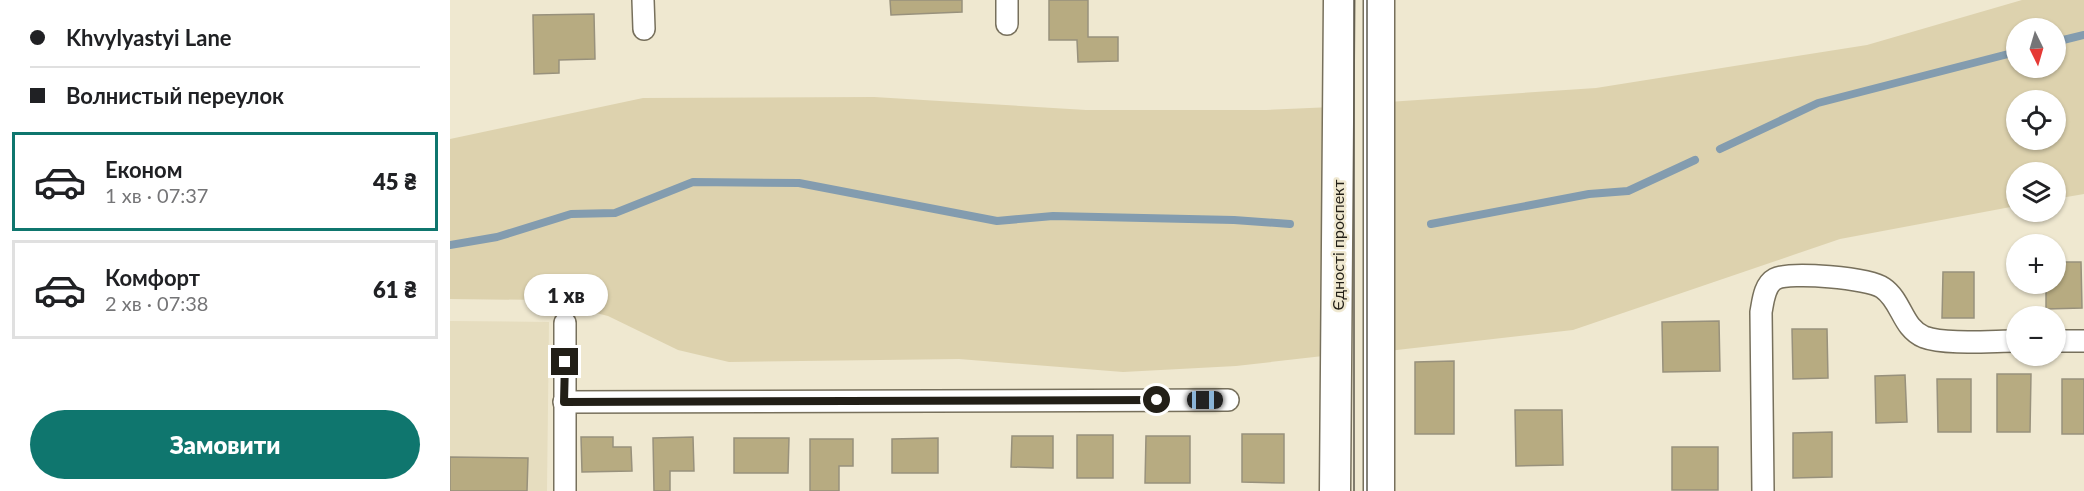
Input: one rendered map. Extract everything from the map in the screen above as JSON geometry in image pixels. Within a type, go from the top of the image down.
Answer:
[{"type":"main road","name":"Єдності проспект","points":[[1335,491],[1339,0]]},
{"type":"main road","points":[[1379,0],[1379,491]]},
{"type":"street","points":[[643,0],[644,29]]},
{"type":"street","points":[[1007,0],[1007,24]]},
{"type":"street","points":[[1763,491],[1761,312],[1763,300],[1770,284],[1775,279],[1788,276],[1869,282],[1882,287],[1889,293],[1909,327],[1924,337],[1967,341],[2006,341]]},
{"type":"street","points":[[565,322],[565,491]]},
{"type":"street","points":[[2066,341],[2084,341]]},
{"type":"street","points":[[564,402],[1228,400]]},
{"type":"shaded area","points":[[2022,0],[2084,0],[2084,194],[2066,197],[2066,162],[2006,162],[2006,208],[1840,239],[1573,330],[1388,351],[1388,102],[1596,88],[1867,45]]},
{"type":"shaded area","points":[[874,97],[1086,110],[1266,110],[1332,107],[1332,355],[1236,366],[1123,372],[959,359],[729,362],[678,350],[608,316],[544,300],[450,299],[450,139],[643,98]]},
{"type":"shaded area","points":[[450,321],[549,322],[547,491],[450,491]]},
{"type":"building","points":[[890,0],[962,0],[962,12],[891,15]]},
{"type":"building","points":[[1049,0],[1088,0],[1088,37],[1118,37],[1118,61],[1078,62],[1077,40],[1049,40]]},
{"type":"building","points":[[594,14],[595,59],[559,60],[559,73],[534,74],[533,15]]},
{"type":"building","points":[[2066,262],[2081,262],[2082,308],[2046,306],[2046,294],[2066,294]]},
{"type":"building","points":[[1943,272],[1974,272],[1974,318],[1942,318]]},
{"type":"building","points":[[1719,321],[1720,371],[1663,372],[1662,322]]},
{"type":"building","points":[[1792,329],[1827,329],[1828,378],[1793,379]]},
{"type":"building","points":[[1454,361],[1454,434],[1415,434],[1415,362]]},
{"type":"building","points":[[1997,374],[2031,374],[2030,432],[1997,432]]},
{"type":"building","points":[[1905,375],[1907,422],[1876,423],[1875,376]]},
{"type":"building","points":[[1937,379],[1971,379],[1971,432],[1938,432]]},
{"type":"building","points":[[2062,379],[2084,379],[2084,434],[2062,434]]},
{"type":"building","points":[[1515,410],[1562,410],[1563,465],[1516,466]]},
{"type":"building","points":[[1832,432],[1832,477],[1793,478],[1793,433]]},
{"type":"building","points":[[1242,434],[1284,434],[1284,483],[1242,482]]},
{"type":"building","points":[[1077,435],[1113,435],[1113,478],[1077,478]]},
{"type":"building","points":[[1012,436],[1053,436],[1053,468],[1011,467]]},
{"type":"building","points":[[1146,436],[1190,436],[1190,483],[1145,483]]},
{"type":"building","points":[[581,437],[613,437],[613,447],[631,447],[632,471],[582,472]]},
{"type":"building","points":[[693,437],[694,471],[670,471],[670,491],[654,491],[653,438]]},
{"type":"building","points":[[734,438],[789,438],[788,473],[734,473]]},
{"type":"building","points":[[938,438],[938,473],[892,473],[892,439]]},
{"type":"building","points":[[810,439],[853,439],[853,466],[839,466],[839,491],[810,491]]},
{"type":"building","points":[[1672,447],[1718,447],[1718,490],[1672,490]]},
{"type":"building","points":[[450,457],[528,458],[527,491],[450,491]]},
{"type":"waterway","points":[[2066,39],[2084,35]]},
{"type":"waterway","points":[[1720,149],[1818,103],[2006,55]]},
{"type":"waterway","points":[[1431,224],[1589,194],[1628,191],[1695,160]]},
{"type":"waterway","points":[[450,245],[497,237],[571,214],[615,213],[693,182],[799,183],[997,221],[1053,216],[1234,220],[1290,224]]},
{"type":"tram line","points":[[1354,0],[1354,491]]},
{"type":"tram line","points":[[1367,0],[1367,491]]},
{"type":"route","points":[[565,362],[564,402],[1157,400]]}]
